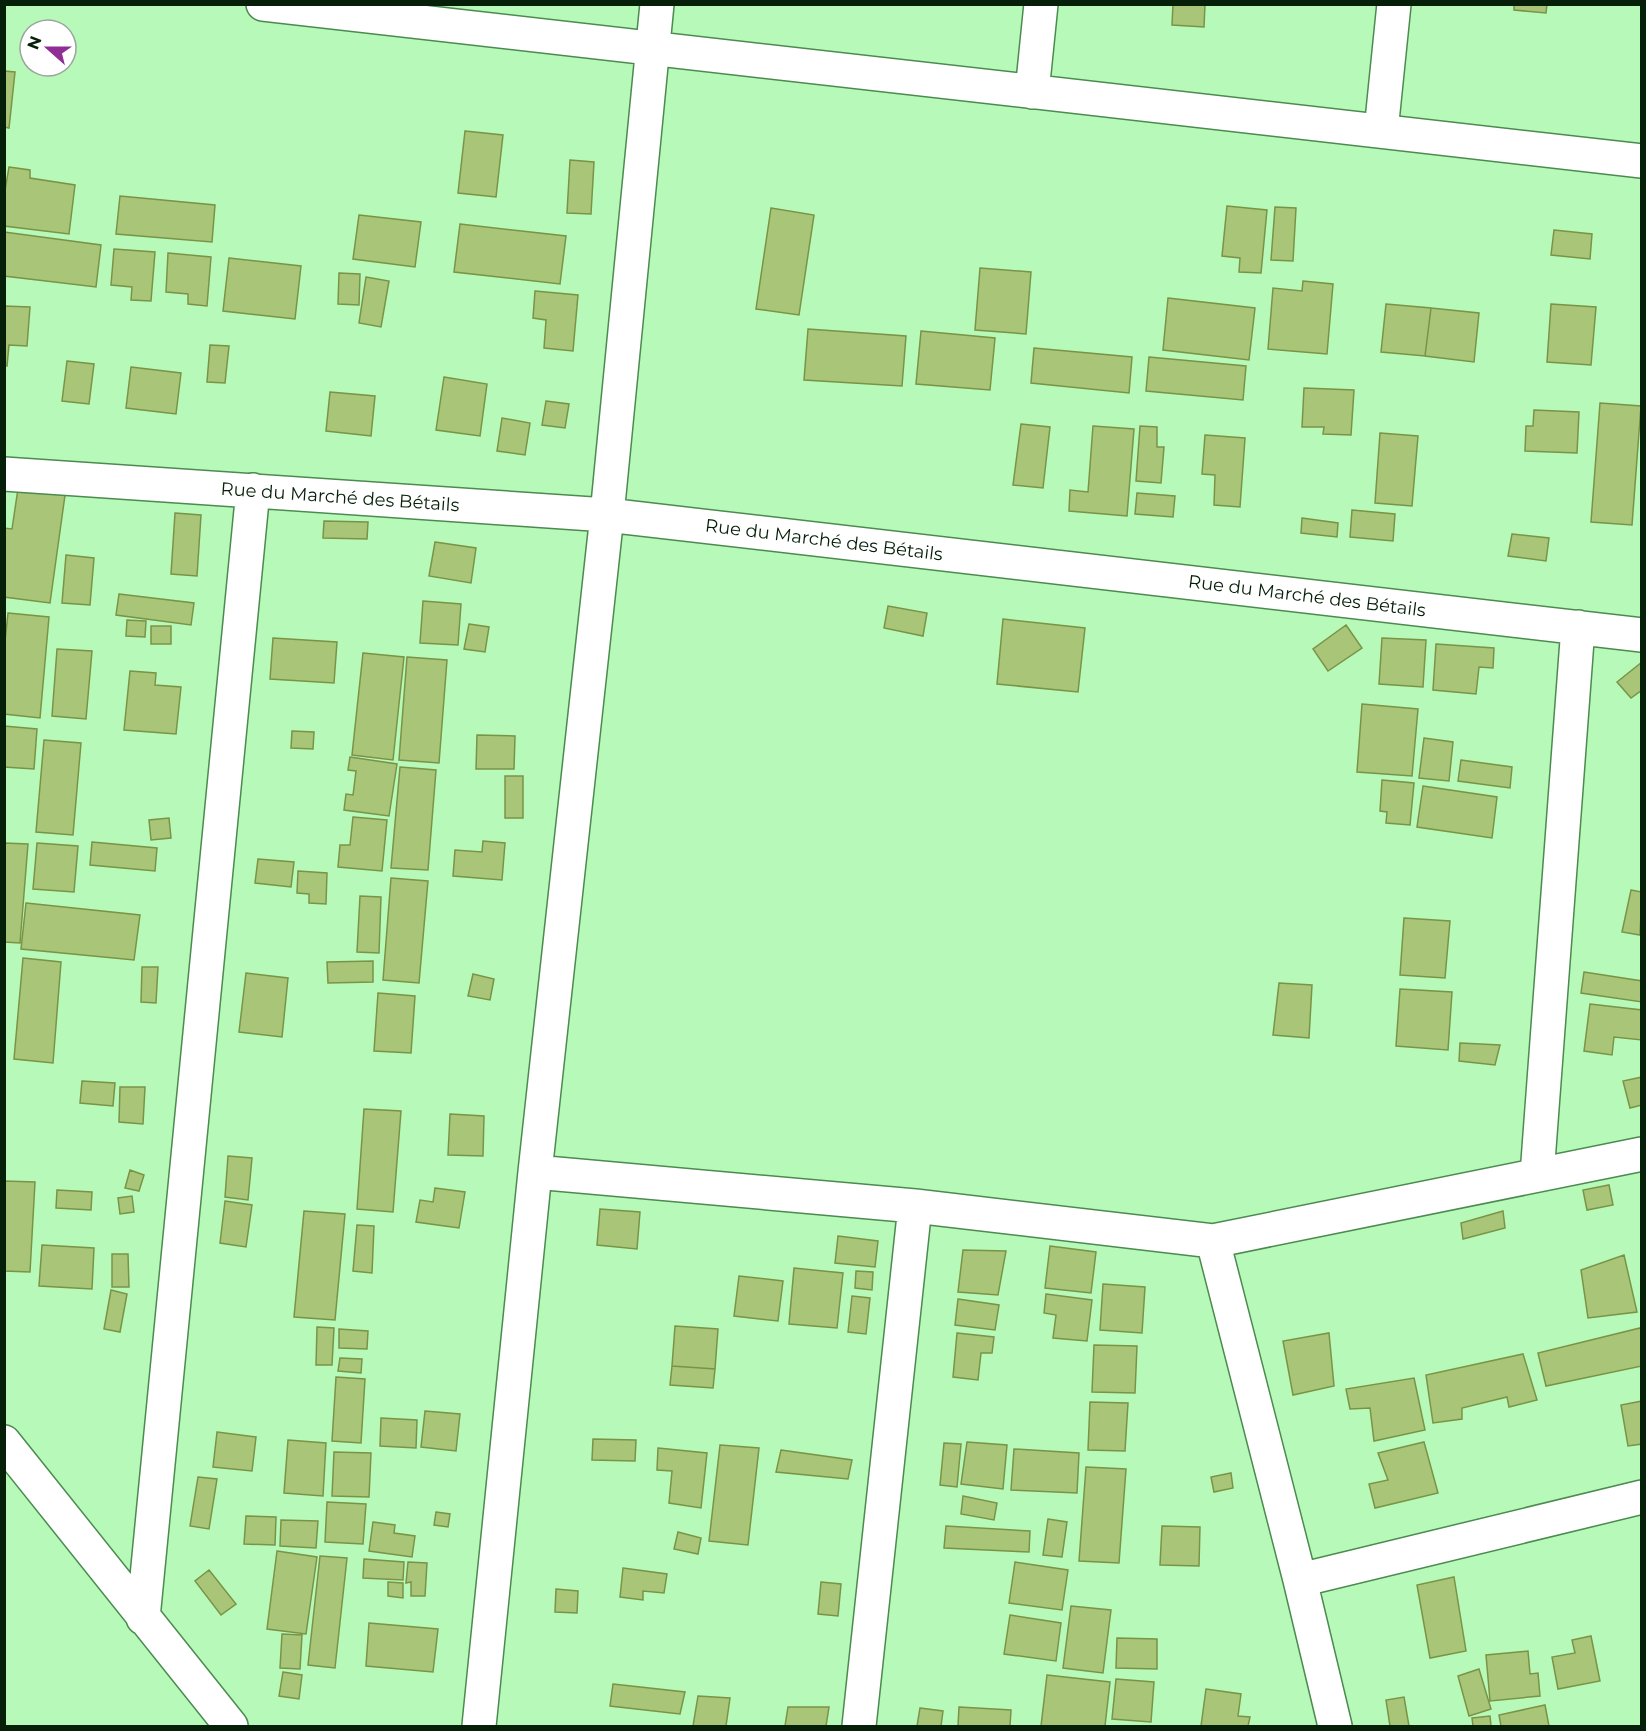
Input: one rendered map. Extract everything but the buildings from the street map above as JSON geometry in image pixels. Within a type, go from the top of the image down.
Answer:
[{"type":"street","points":[[263,4],[1641,161]]},
{"type":"street","points":[[479,1726],[535,1172],[607,515],[657,4]]},
{"type":"street","points":[[1032,92],[1041,4]]},
{"type":"street","points":[[1381,132],[1394,4]]},
{"type":"street","name":"Rue du Marché des Bétails","points":[[4,474],[607,515],[1641,635]]},
{"type":"street","points":[[143,1618],[253,490]]},
{"type":"street","points":[[1537,1175],[1578,627]]},
{"type":"street","points":[[535,1172],[915,1206],[1213,1240],[1641,1154]]},
{"type":"street","points":[[859,1726],[915,1206]]},
{"type":"street","points":[[1213,1240],[1335,1726]]},
{"type":"street","points":[[4,1442],[231,1726]]},
{"type":"street","points":[[1300,1580],[1641,1497]]}]
